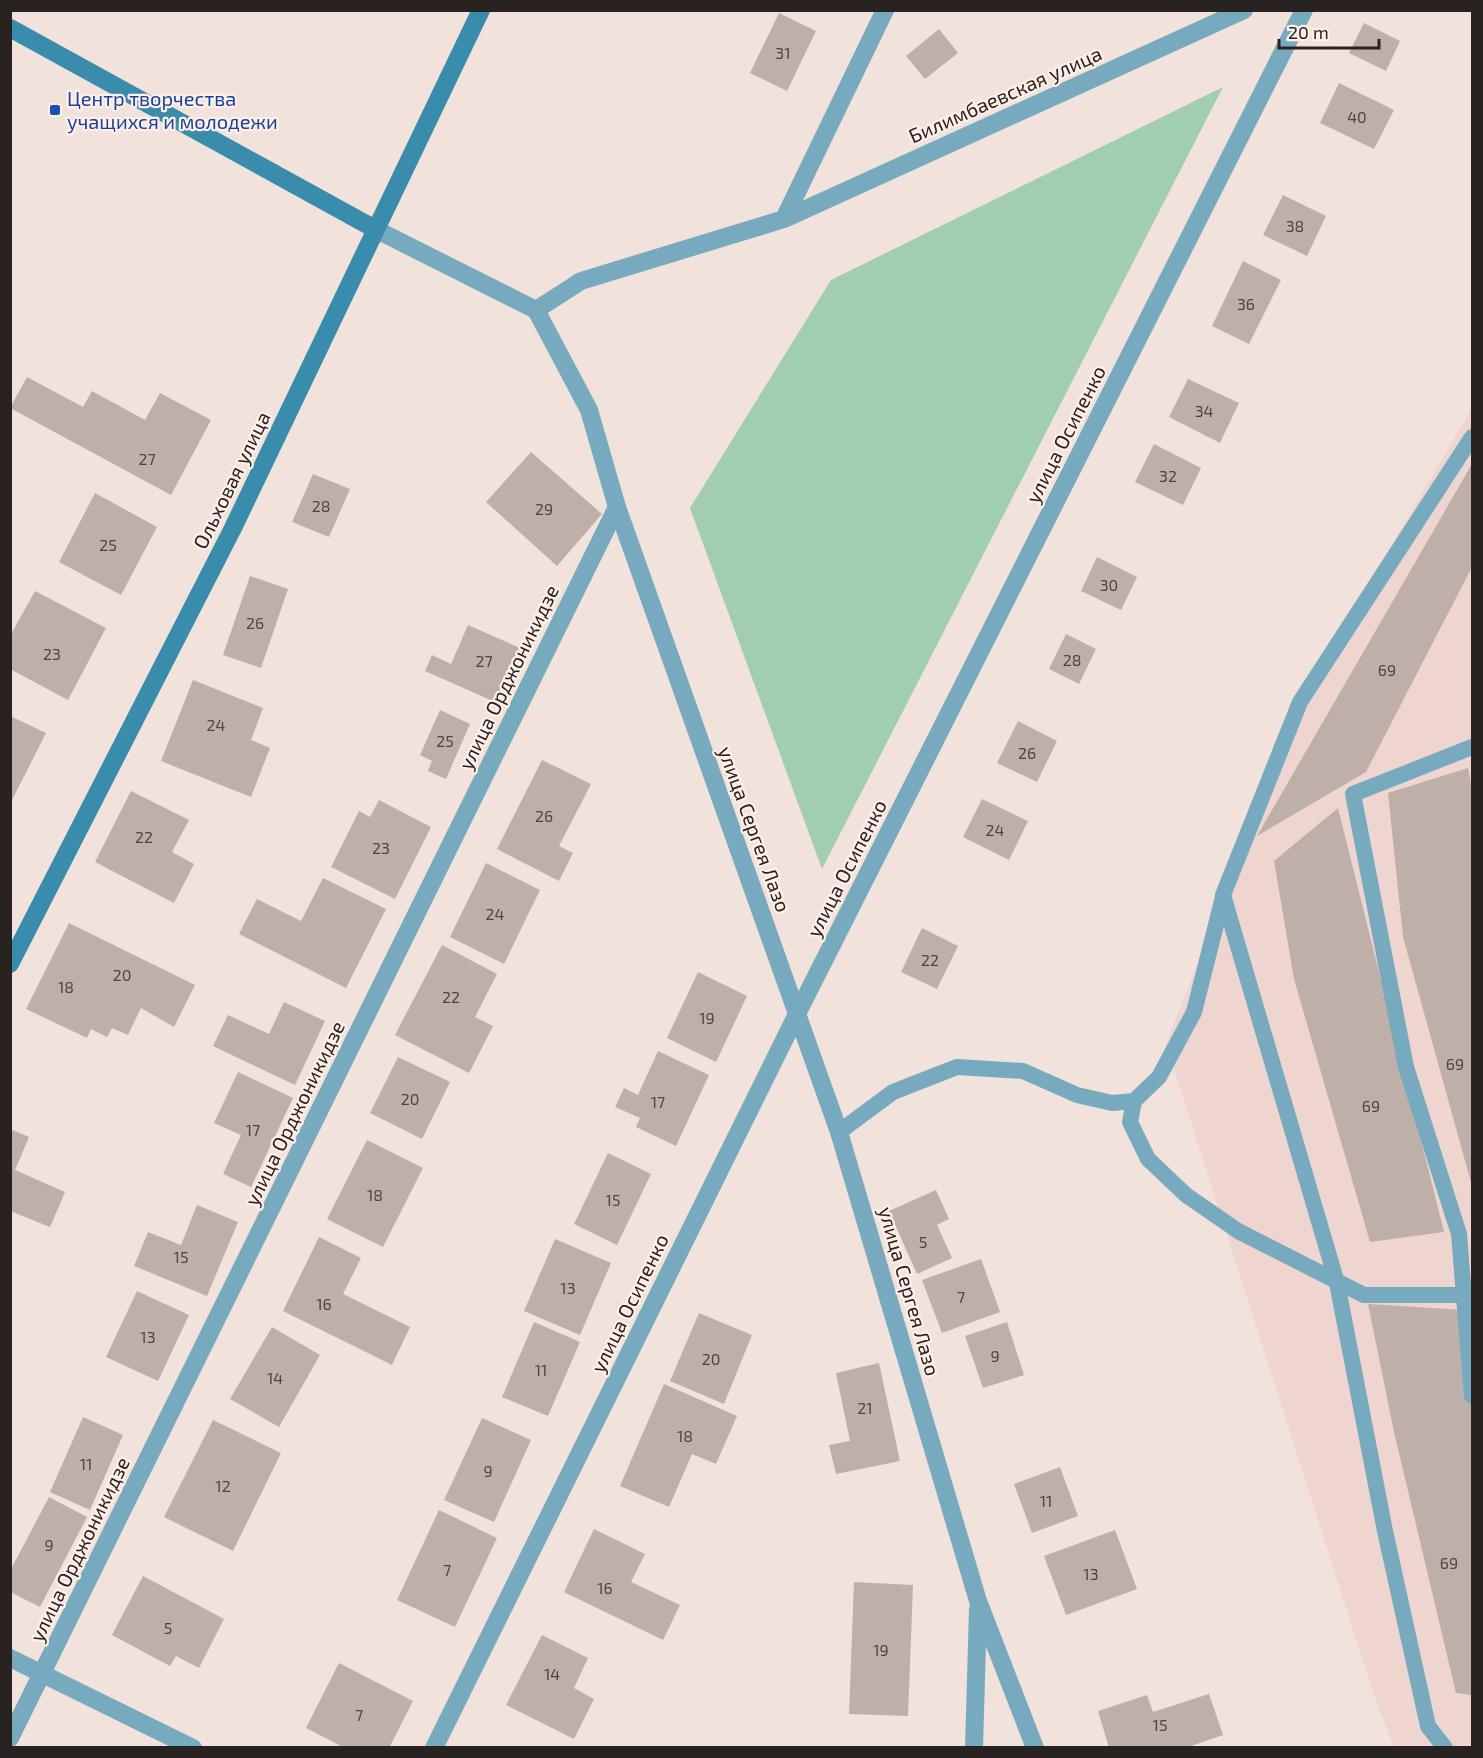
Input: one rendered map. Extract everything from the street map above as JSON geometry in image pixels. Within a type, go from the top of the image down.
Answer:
[{"type":"main road","name":"Ольховая улица","points":[[10,964],[233,528],[481,10]]},
{"type":"main road","points":[[10,28],[375,229]]},
{"type":"street","points":[[784,219],[885,10]]},
{"type":"street","name":"Билимбаевская улица","points":[[536,310],[581,281],[784,219],[1244,10]]},
{"type":"street","name":"улица Осипенко","points":[[434,1748],[797,1014],[1304,10]]},
{"type":"street","points":[[375,229],[536,310]]},
{"type":"street","name":"улица Сергея Лазо","points":[[536,310],[589,410],[617,507],[839,1132],[978,1601],[1035,1748]]},
{"type":"street","name":"улица Орджоникидзе","points":[[10,1738],[617,507]]},
{"type":"street","points":[[974,1748],[978,1601]]},
{"type":"street","points":[[10,1658],[194,1748]]},
{"type":"lane","points":[[1468,1299],[1364,1295],[1238,1232],[1186,1195],[1148,1159],[1130,1122],[1134,1101],[1159,1077],[1194,1012],[1223,895],[1300,702],[1473,437]]},
{"type":"lane","points":[[1473,747],[1353,794],[1406,1067],[1459,1234],[1468,1299],[1473,1396]]},
{"type":"lane","points":[[1223,895],[1337,1282],[1384,1531],[1428,1726],[1445,1748]]},
{"type":"lane","points":[[839,1132],[893,1092],[957,1067],[1023,1071],[1077,1095],[1112,1102],[1134,1101]]},
{"type":"shaded area","points":[[1472,408],[1472,1747],[1394,1747],[1373,1692],[1166,1044],[1300,702]]},
{"type":"green space","points":[[1223,87],[822,869],[690,508],[831,280]]},
{"type":"building","points":[[779,13],[816,31],[787,91],[750,73]]},
{"type":"building","points":[[1364,23],[1400,41],[1386,71],[1349,53]]},
{"type":"building","points":[[939,29],[958,53],[925,79],[906,56]]},
{"type":"building","points":[[1339,83],[1394,110],[1374,149],[1320,123]]},
{"type":"building","points":[[1283,195],[1326,216],[1307,256],[1263,235]]},
{"type":"building","points":[[1243,261],[1281,280],[1249,344],[1212,326]]},
{"type":"building","points":[[27,377],[83,407],[92,391],[145,420],[160,393],[211,420],[171,495],[10,408]]},
{"type":"building","points":[[1188,379],[1239,403],[1220,443],[1169,417]]},
{"type":"building","points":[[1154,444],[1201,468],[1183,505],[1135,482]]},
{"type":"building","points":[[531,452],[602,514],[557,566],[486,502]]},
{"type":"building","points":[[1472,464],[1472,567],[1366,772],[1257,836]]},
{"type":"building","points":[[313,474],[350,489],[329,537],[292,522]]},
{"type":"building","points":[[95,493],[157,527],[121,595],[59,562]]},
{"type":"building","points":[[1097,557],[1137,577],[1121,610],[1081,591]]},
{"type":"building","points":[[250,576],[288,589],[261,668],[223,655]]},
{"type":"building","points":[[35,591],[106,628],[68,700],[10,669],[10,636]]},
{"type":"building","points":[[468,625],[520,648],[495,702],[425,671],[432,655],[451,664]]},
{"type":"building","points":[[1066,634],[1096,649],[1079,684],[1049,669]]},
{"type":"building","points":[[193,680],[263,708],[251,740],[270,748],[251,797],[161,761]]},
{"type":"building","points":[[440,710],[470,724],[446,779],[428,771],[432,761],[420,755]]},
{"type":"building","points":[[10,716],[46,733],[10,804]]},
{"type":"building","points":[[1018,721],[1057,741],[1037,782],[997,763]]},
{"type":"building","points":[[542,760],[591,784],[559,846],[573,853],[559,881],[497,849]]},
{"type":"building","points":[[1468,768],[1472,789],[1472,1186],[1403,937],[1388,793]]},
{"type":"building","points":[[131,791],[189,820],[172,852],[194,864],[174,903],[95,862]]},
{"type":"building","points":[[982,799],[1028,821],[1009,860],[963,837]]},
{"type":"building","points":[[379,800],[431,827],[395,899],[331,867],[359,811],[370,817]]},
{"type":"building","points":[[1338,808],[1444,1232],[1370,1242],[1294,979],[1274,861]]},
{"type":"building","points":[[486,863],[540,890],[504,964],[450,937]]},
{"type":"building","points":[[323,878],[386,909],[346,988],[239,934],[257,899],[301,921]]},
{"type":"building","points":[[69,923],[195,985],[174,1027],[141,1008],[128,1035],[112,1028],[107,1037],[91,1029],[87,1038],[26,1009]]},
{"type":"building","points":[[922,928],[958,946],[937,989],[901,972]]},
{"type":"building","points":[[442,945],[497,974],[475,1017],[493,1026],[469,1073],[395,1035]]},
{"type":"building","points":[[698,972],[747,996],[716,1062],[667,1038]]},
{"type":"building","points":[[284,1002],[325,1021],[295,1085],[213,1046],[228,1015],[269,1034]]},
{"type":"building","points":[[658,1051],[709,1075],[676,1146],[636,1127],[640,1118],[615,1107],[624,1088],[638,1095]]},
{"type":"building","points":[[398,1057],[450,1082],[422,1139],[370,1113]]},
{"type":"building","points":[[238,1072],[293,1098],[251,1187],[223,1174],[241,1135],[214,1123]]},
{"type":"building","points":[[10,1129],[29,1137],[15,1170],[65,1192],[50,1227],[10,1211]]},
{"type":"building","points":[[367,1140],[423,1168],[383,1247],[327,1219]]},
{"type":"building","points":[[608,1153],[651,1174],[617,1245],[574,1224]]},
{"type":"building","points":[[936,1190],[949,1219],[937,1225],[952,1258],[917,1274],[889,1211]]},
{"type":"building","points":[[197,1205],[238,1222],[207,1296],[134,1266],[148,1232],[181,1245]]},
{"type":"building","points":[[319,1237],[361,1258],[343,1294],[410,1327],[392,1365],[283,1311]]},
{"type":"building","points":[[555,1239],[611,1263],[580,1335],[524,1311]]},
{"type":"building","points":[[981,1259],[1000,1312],[942,1333],[922,1280]]},
{"type":"building","points":[[137,1291],[189,1315],[158,1381],[106,1357]]},
{"type":"building","points":[[1368,1304],[1465,1310],[1472,1362],[1472,1695],[1456,1693],[1394,1432]]},
{"type":"building","points":[[699,1313],[752,1335],[724,1404],[670,1381]]},
{"type":"building","points":[[534,1322],[580,1342],[548,1416],[502,1397]]},
{"type":"building","points":[[1007,1322],[1024,1375],[983,1388],[965,1336]]},
{"type":"building","points":[[272,1327],[320,1355],[279,1427],[230,1399]]},
{"type":"building","points":[[879,1363],[900,1461],[836,1474],[829,1445],[850,1441],[836,1373]]},
{"type":"building","points":[[664,1384],[737,1416],[716,1464],[692,1454],[669,1507],[620,1486]]},
{"type":"building","points":[[83,1417],[123,1435],[90,1510],[50,1492]]},
{"type":"building","points":[[482,1418],[531,1440],[494,1522],[444,1500]]},
{"type":"building","points":[[213,1420],[281,1453],[233,1551],[164,1517]]},
{"type":"building","points":[[1060,1467],[1078,1516],[1032,1533],[1014,1484]]},
{"type":"building","points":[[49,1497],[87,1517],[40,1607],[10,1592],[10,1571]]},
{"type":"building","points":[[439,1510],[497,1538],[455,1627],[397,1600]]},
{"type":"building","points":[[594,1529],[645,1554],[631,1582],[680,1605],[663,1640],[564,1592]]},
{"type":"building","points":[[1115,1530],[1137,1589],[1066,1615],[1044,1556]]},
{"type":"building","points":[[143,1576],[224,1619],[199,1668],[176,1656],[170,1666],[112,1635]]},
{"type":"building","points":[[854,1582],[913,1585],[908,1716],[849,1714]]},
{"type":"building","points":[[542,1635],[588,1658],[574,1688],[594,1699],[574,1739],[506,1705]]},
{"type":"building","points":[[339,1663],[413,1701],[389,1748],[345,1748],[306,1728]]},
{"type":"building","points":[[1209,1694],[1223,1735],[1185,1748],[1109,1748],[1098,1711],[1147,1695],[1153,1712]]},
{"type":"place","name":"Центр творчества учащихся и молодежи","points":[[55,110]]}]
